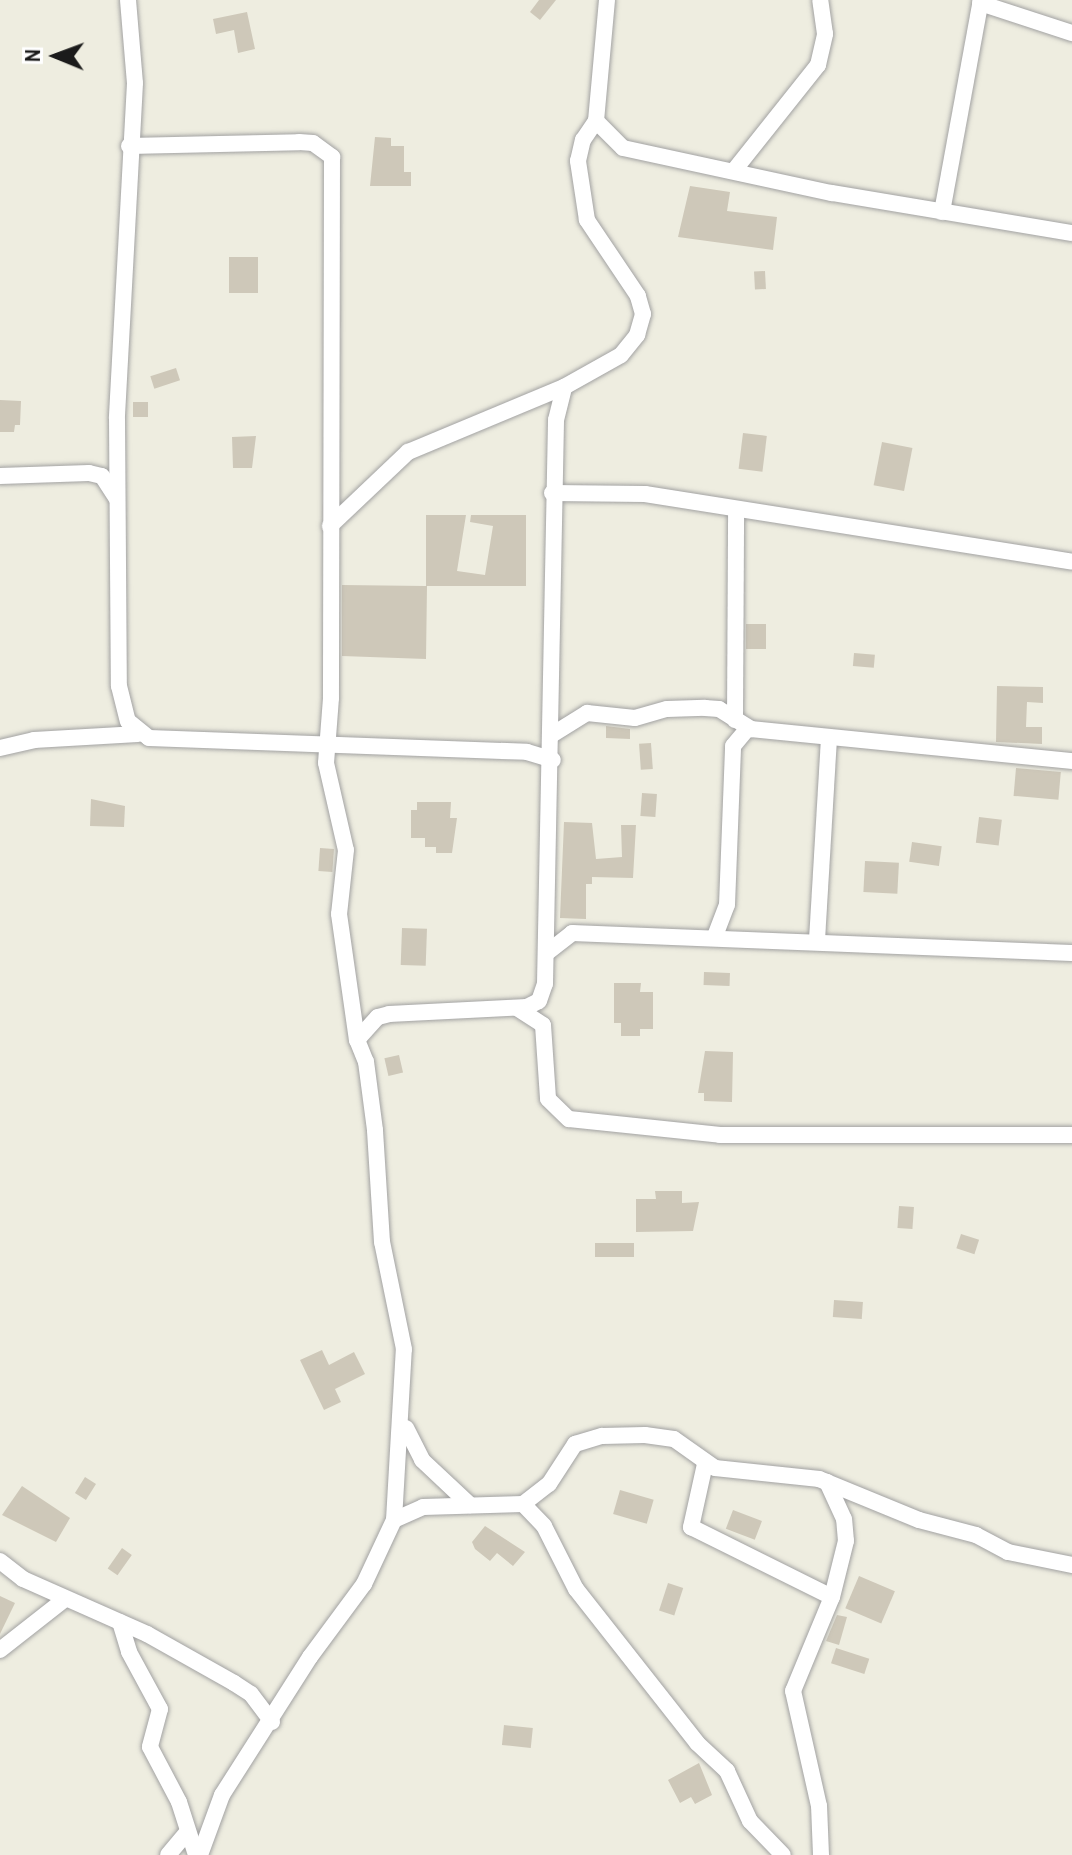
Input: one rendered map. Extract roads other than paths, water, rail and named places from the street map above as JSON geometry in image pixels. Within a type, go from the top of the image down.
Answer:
[{"type":"street","points":[[128,0],[135,83],[129,146],[119,502],[119,686],[122,705],[138,734]]},
{"type":"street","points":[[330,526],[408,452],[564,387],[621,355],[637,335],[643,314],[638,296],[587,220],[578,161],[583,140],[596,121],[607,0]]},
{"type":"street","points":[[736,168],[818,65],[825,34],[820,0]]},
{"type":"street","points":[[942,212],[980,1],[1072,33]]},
{"type":"street","points":[[596,121],[623,148],[736,168],[832,193],[1072,233]]},
{"type":"street","points":[[129,146],[299,142],[313,143],[332,157],[327,742],[330,786],[346,850],[339,914],[357,1040],[366,1062],[375,1130],[382,1242],[404,1349],[403,1422],[394,1520],[364,1584],[310,1657],[272,1722],[222,1795],[198,1855]]},
{"type":"street","points":[[357,1040],[378,1017],[389,1014],[517,1008],[539,1001],[548,952],[553,760],[550,736],[552,493],[556,420],[564,387]]},
{"type":"street","points":[[0,476],[89,473],[102,476],[119,502]]},
{"type":"street","points":[[552,493],[645,494],[736,511],[1072,562]]},
{"type":"street","points":[[715,936],[727,905],[733,746],[742,724],[736,511]]},
{"type":"street","points":[[550,736],[587,713],[635,718],[667,709],[705,708],[742,724],[829,738],[1072,761]]},
{"type":"street","points":[[0,748],[34,740],[138,734],[527,752],[553,760]]},
{"type":"street","points":[[817,940],[829,738]]},
{"type":"street","points":[[548,952],[572,933],[817,940],[1072,953]]},
{"type":"street","points":[[517,1008],[543,1025],[548,1099],[569,1119],[720,1135],[1072,1135]]},
{"type":"street","points":[[403,1422],[422,1460],[470,1505]]},
{"type":"street","points":[[394,1520],[408,1509],[523,1504],[549,1484],[575,1444],[602,1436],[674,1439],[705,1464],[827,1482],[919,1520],[976,1535],[1008,1552],[1072,1565]]},
{"type":"street","points":[[705,1464],[691,1527],[832,1597]]},
{"type":"street","points":[[821,1855],[819,1806],[793,1691],[832,1597],[846,1541],[844,1519],[827,1482]]},
{"type":"street","points":[[523,1504],[544,1526],[576,1589],[697,1743],[727,1771],[750,1821],[783,1855]]},
{"type":"street","points":[[0,1561],[65,1599],[120,1622],[251,1694],[272,1722]]},
{"type":"street","points":[[0,1650],[65,1599]]},
{"type":"street","points":[[120,1622],[129,1652],[160,1709],[150,1747],[198,1855]]},
{"type":"street","points":[[168,1855],[188,1831]]}]
